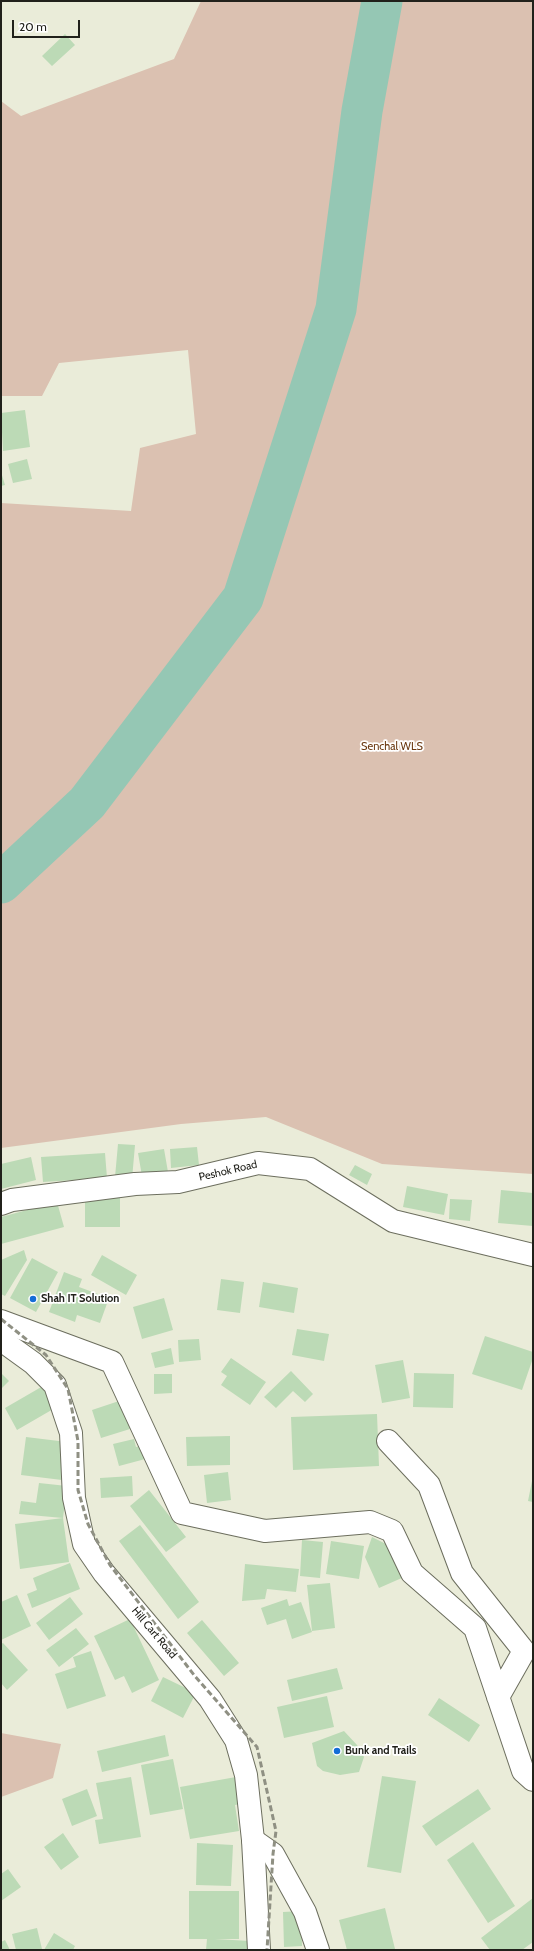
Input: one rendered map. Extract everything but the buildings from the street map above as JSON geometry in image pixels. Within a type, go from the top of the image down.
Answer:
[{"type":"main road","name":"Peshok Road","points":[[1,1204],[12,1200],[135,1184],[178,1182],[258,1163],[310,1169],[393,1221],[533,1255]]},
{"type":"main road","points":[[1,1321],[112,1362],[182,1513],[265,1531],[370,1522],[392,1531],[412,1573],[475,1628],[523,1771],[533,1780]]},
{"type":"main road","name":"Hill Cart Road","points":[[1,1340],[33,1363],[55,1385],[71,1434],[74,1498],[84,1544],[104,1573],[210,1699],[236,1740],[246,1775],[253,1840],[259,1950]]},
{"type":"main road","points":[[388,1441],[429,1485],[462,1573],[528,1648],[498,1697]]},
{"type":"main road","points":[[253,1840],[273,1854],[305,1912],[318,1950]]},
{"type":"green space","points":[[201,1],[371,1],[324,310],[230,591],[73,795],[1,867],[1,503],[131,511],[140,448],[196,434],[188,350],[59,363],[42,396],[1,396],[1,101],[21,116],[174,59]]},
{"type":"green space","name":"Senchal WLS","points":[[388,1],[533,1],[533,1174],[382,1164],[266,1117],[181,1124],[1,1148],[1,895],[93,807],[250,600],[345,310]]},
{"type":"green space","points":[[1,1733],[61,1744],[53,1778],[1,1797]]},
{"type":"waterway","points":[[1,883],[87,803],[243,598],[336,309],[362,111],[382,1]]},
{"type":"railway","points":[[1,1319],[46,1355],[68,1389],[78,1441],[78,1490],[88,1524],[110,1565],[194,1675],[257,1747],[276,1831],[273,1854],[267,1950]]},
{"type":"place","name":"Shah IT Solution","points":[[33,1299]]},
{"type":"place","name":"Bunk and Trails","points":[[337,1751]]}]
